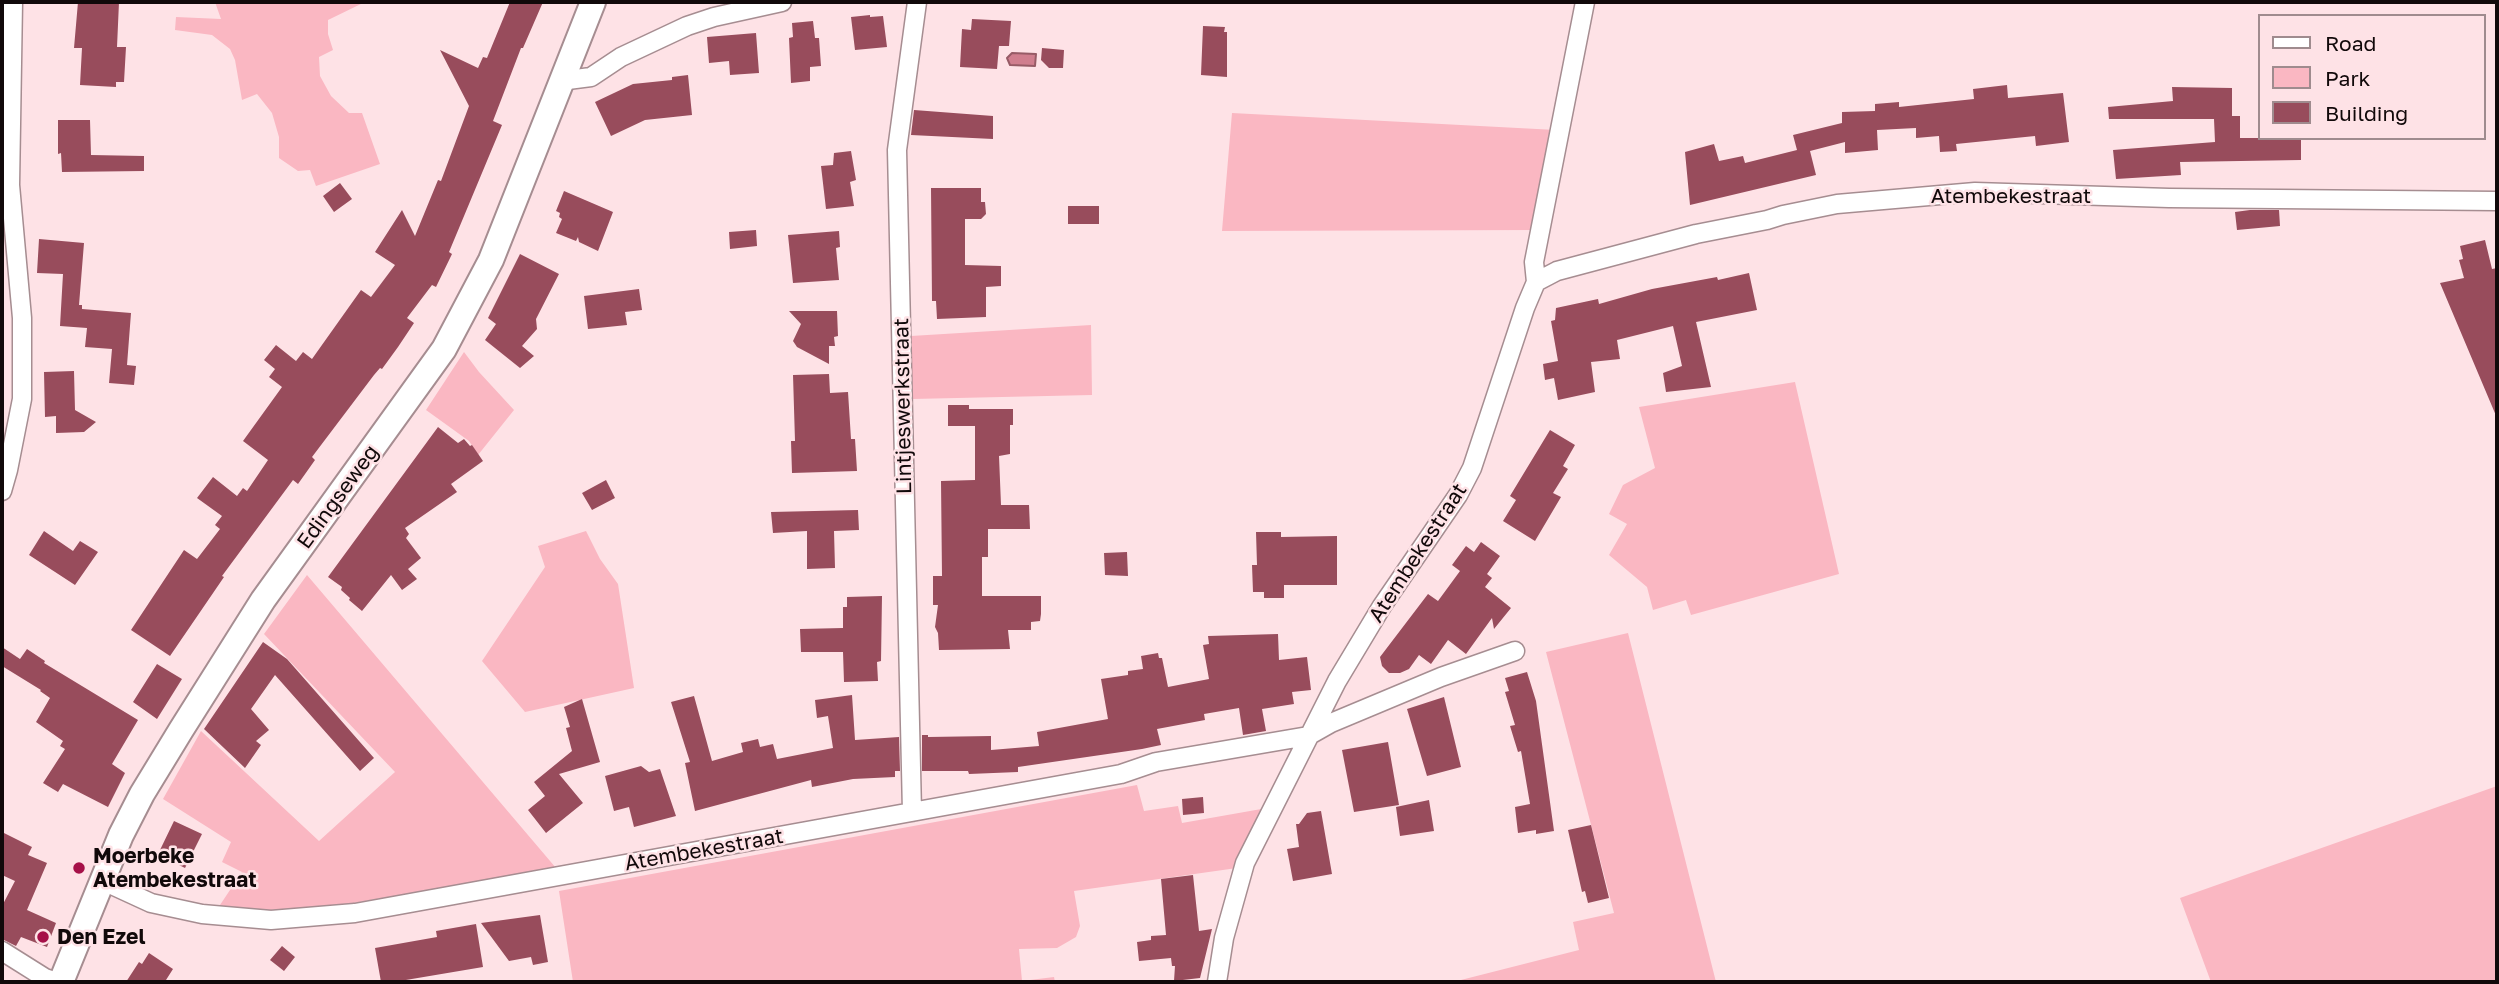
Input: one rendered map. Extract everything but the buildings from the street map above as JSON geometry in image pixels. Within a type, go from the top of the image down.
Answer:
[{"type":"main road","name":"Edingseweg","points":[[59,982],[101,880],[142,794],[263,600],[444,349],[491,260],[593,2]]},
{"type":"street","points":[[2,491],[22,398],[22,318],[10,185],[13,2]]},
{"type":"street","points":[[560,81],[591,77],[621,57],[687,26],[714,17],[782,2]]},
{"type":"street","name":"Lintjeswerkstraat","points":[[912,812],[897,150],[917,2]]},
{"type":"street","name":"Atembekestraat","points":[[1217,982],[1224,938],[1245,863],[1337,681],[1382,606],[1463,486],[1487,428],[1525,308],[1536,282],[1535,262],[1584,2]]},
{"type":"street","name":"Atembekestraat","points":[[1536,282],[1557,271],[1696,234],[1837,204],[1914,197],[1975,192],[2169,198],[2497,201]]},
{"type":"street","name":"Atembekestraat","points":[[101,880],[151,903],[202,915],[271,919],[343,914],[1121,774],[1156,762],[1308,736],[1331,723],[1441,677],[1515,651]]},
{"type":"street","points":[[2,951],[45,978],[59,982]]},
{"type":"green space","points":[[215,2],[365,2],[328,20],[328,34],[333,50],[319,57],[320,76],[331,96],[349,113],[362,113],[380,164],[316,186],[310,170],[298,171],[279,158],[279,137],[272,113],[257,94],[242,100],[235,60],[230,49],[212,35],[175,30],[176,17],[221,19]]},
{"type":"green space","points":[[1232,113],[1556,130],[1537,230],[1222,231]]},
{"type":"green space","points":[[1091,325],[1092,395],[912,399],[911,336]]},
{"type":"green space","points":[[464,352],[514,410],[478,455],[469,441],[426,410]]},
{"type":"green space","points":[[1795,382],[1839,574],[1691,615],[1686,600],[1653,610],[1647,587],[1609,555],[1627,524],[1609,514],[1623,485],[1655,468],[1639,407]]},
{"type":"green space","points":[[586,531],[600,559],[618,584],[634,688],[525,712],[482,661],[545,567],[538,546]]},
{"type":"green space","points":[[307,575],[556,868],[336,906],[271,912],[218,908],[242,872],[222,862],[231,842],[163,799],[201,731],[319,841],[395,772],[264,634]]},
{"type":"green space","points":[[1628,633],[1716,982],[1453,982],[1579,950],[1573,922],[1614,913],[1546,652]]},
{"type":"green space","points":[[1137,785],[1144,811],[1178,806],[1182,823],[1267,808],[1237,868],[1074,891],[1080,926],[1076,937],[1057,948],[1019,949],[1022,981],[1054,977],[1055,982],[573,982],[559,891]]},
{"type":"green space","points":[[2497,786],[2497,982],[2211,982],[2180,898]]},
{"type":"shaded area","points":[[1012,53],[1036,54],[1035,66],[1010,65],[1007,58]]},
{"type":"place","name":"Moerbeke Atembekestraat","points":[[79,868]]},
{"type":"place","name":"Den Ezel","points":[[43,937]]}]
